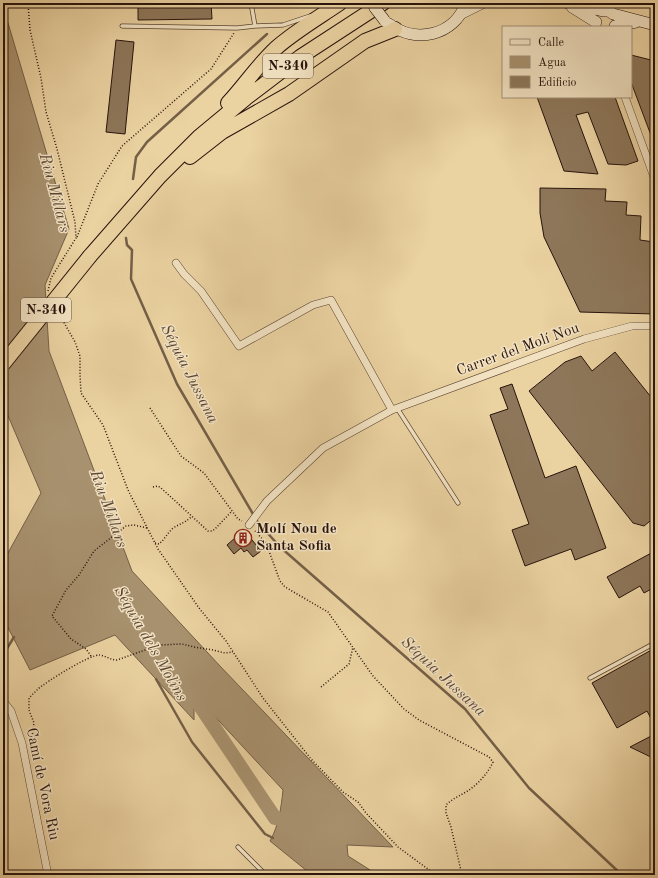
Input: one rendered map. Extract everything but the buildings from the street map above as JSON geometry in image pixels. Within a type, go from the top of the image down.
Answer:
[{"type":"highway","name":"N-340","points":[[3,364],[126,213],[199,137],[246,98],[300,57],[383,3]]},
{"type":"highway","points":[[199,137],[209,122],[239,92],[259,66],[275,49],[335,7]]},
{"type":"highway","points":[[160,176],[174,172],[192,154],[222,132],[289,94],[390,25]]},
{"type":"main road","points":[[373,3],[375,8],[390,25],[406,34],[428,35],[447,27],[464,8],[482,3]]},
{"type":"main road","points":[[567,3],[608,12],[655,25]]},
{"type":"main road","points":[[567,3],[597,25]]},
{"type":"main road","points":[[597,25],[598,14],[608,12]]},
{"type":"main road","points":[[608,12],[616,20],[614,26],[640,21]]},
{"type":"street","points":[[625,98],[655,180]]},
{"type":"street","points":[[176,262],[184,274],[201,291],[239,346],[313,305],[331,300],[395,409]]},
{"type":"street","name":"Carrer del Molí Nou","points":[[249,525],[267,501],[322,448],[395,409],[584,339],[632,326],[655,326]]},
{"type":"street","name":"Camí de Vora Riu","points":[[3,701],[11,711],[22,743],[48,875]]},
{"type":"lane","points":[[250,3],[255,26]]},
{"type":"lane","points":[[122,26],[237,28],[282,25],[335,7]]},
{"type":"lane","points":[[395,409],[458,503]]},
{"type":"lane","points":[[590,678],[655,643]]},
{"type":"lane","points":[[238,847],[266,875]]},
{"type":"path","points":[[28,3],[30,30],[41,78],[46,112],[57,149],[75,222],[76,238]]},
{"type":"path","points":[[48,291],[51,278],[76,238],[98,184],[122,146],[211,69],[237,28]]},
{"type":"path","points":[[57,310],[80,356],[82,393],[103,425],[128,490],[146,528],[155,543],[199,608],[214,624],[263,698],[311,759],[343,792],[358,802],[366,813],[398,847],[436,875]]},
{"type":"path","points":[[150,408],[181,456],[204,473],[238,519],[249,525],[266,543],[280,582],[285,587],[328,612],[373,676],[404,709],[419,720],[489,757],[493,762],[490,769],[473,788],[450,800],[446,805],[446,812],[462,875]]},
{"type":"path","points":[[153,486],[158,486],[161,488],[208,531],[212,531],[232,511]]},
{"type":"path","points":[[155,543],[159,544],[173,528],[182,524],[191,516]]},
{"type":"path","points":[[92,656],[71,639],[52,616],[66,590],[79,575],[94,551],[126,526],[134,525],[146,528]]},
{"type":"path","points":[[22,743],[31,745],[34,723],[29,710],[29,698],[49,681],[92,656],[100,655],[110,660],[118,660],[159,646],[182,644],[225,653],[233,652]]},
{"type":"path","points":[[321,687],[349,664],[353,647]]},
{"type":"water","points":[[3,6],[69,229],[45,285],[49,351],[132,571],[220,666],[393,847],[347,845],[348,856],[378,875],[312,875],[270,841],[278,823],[283,790],[194,694],[194,720],[115,635],[30,670],[3,618],[3,562],[41,493],[3,404],[3,284],[8,265],[3,256]]},
{"type":"waterway","name":"Séquia Jussana","points":[[133,179],[136,157],[147,142],[267,34]]},
{"type":"waterway","name":"Séquia Jussana","points":[[126,238],[127,245],[132,250],[131,279],[177,384],[253,514]]},
{"type":"waterway","name":"Séquia Jussana","points":[[257,521],[279,546],[465,709],[529,788],[622,875]]},
{"type":"waterway","points":[[3,655],[14,637]]},
{"type":"waterway","name":"Séquia dels Molins","points":[[156,679],[192,742],[265,834],[273,838]]},
{"type":"waterway","name":"Riu Millars","points":[[184,682],[275,818],[298,823]]},
{"type":"place","name":"Molí Nou de Santa Sofia","points":[[243,538]]}]
